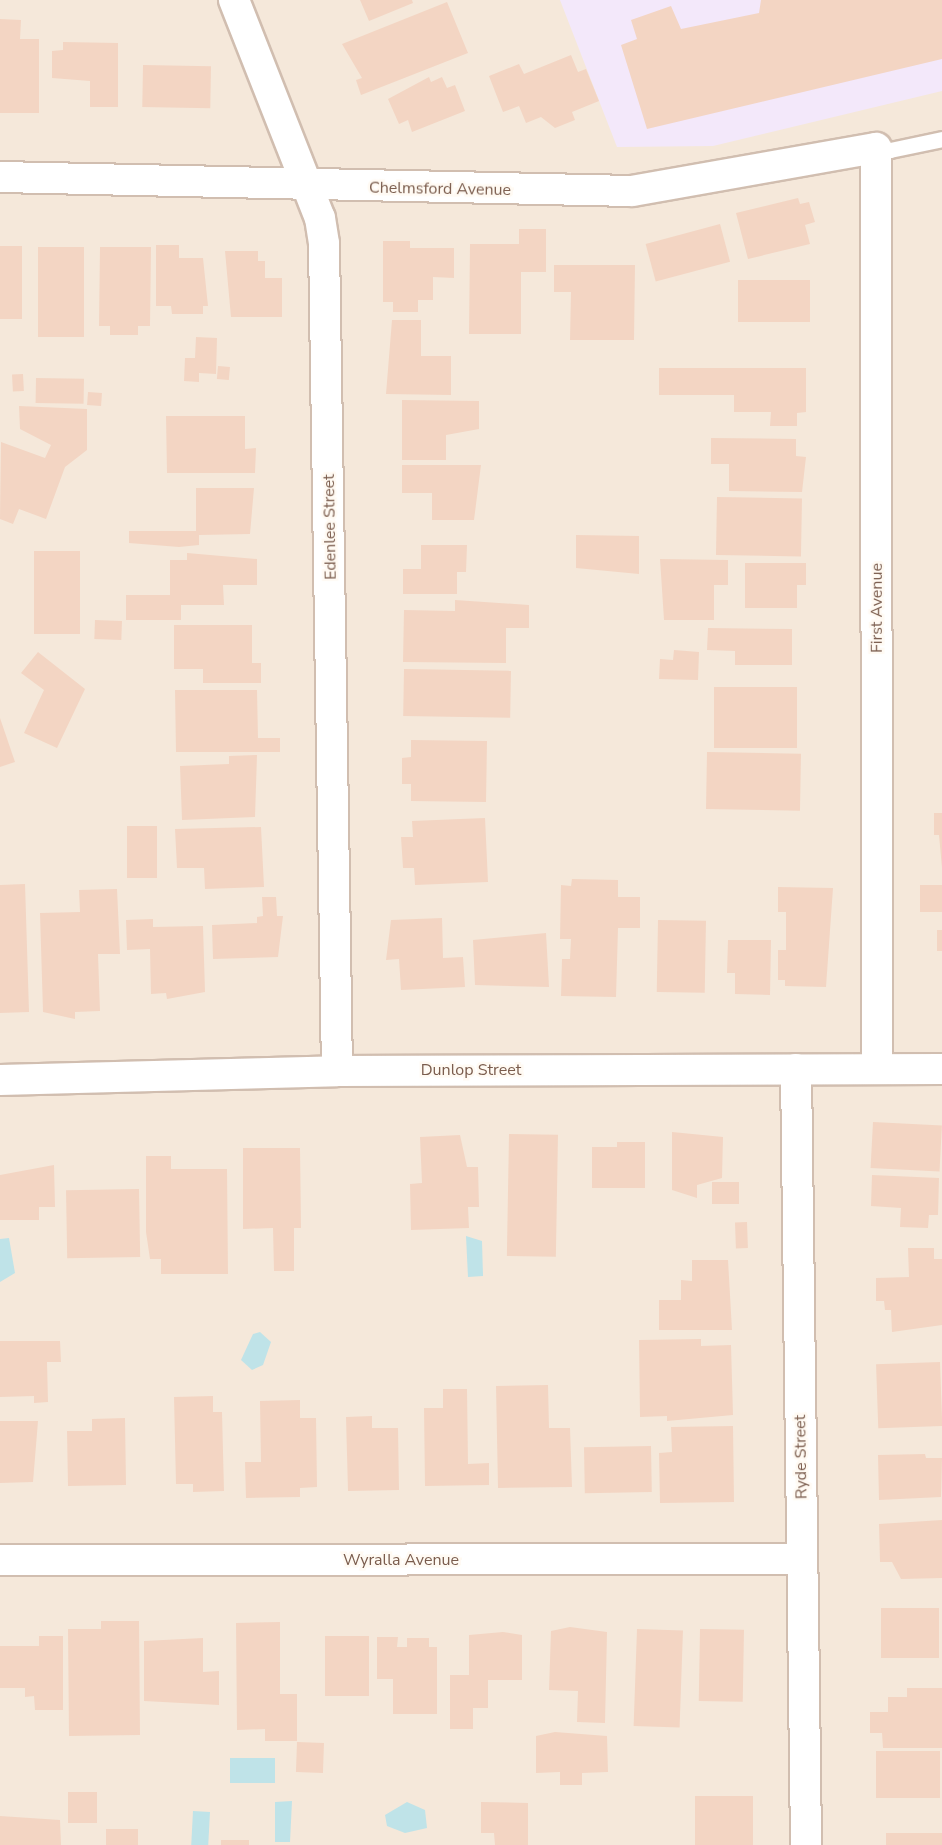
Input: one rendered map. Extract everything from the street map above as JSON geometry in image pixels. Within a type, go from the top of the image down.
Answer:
[{"type":"street","name":"Edenlee Street","points":[[234,0],[322,227],[327,284],[336,1071]]},
{"type":"street","name":"Chelmsford Avenue","points":[[0,177],[308,186],[632,191],[876,148]]},
{"type":"street","name":"First Avenue","points":[[876,148],[877,1069]]},
{"type":"street","name":"Ryde Street","points":[[796,1069],[806,1845]]},
{"type":"street","name":"Dunlop Street","points":[[0,1080],[336,1071],[942,1069]]},
{"type":"street","name":"Wyralla Avenue","points":[[0,1560],[802,1559]]},
{"type":"lane","points":[[876,148],[890,150],[942,140]]},
{"type":"shaded area","points":[[0,0],[942,0],[942,1845],[0,1845]]},
{"type":"shaded area","points":[[560,0],[942,0],[942,91],[713,146],[617,147]]},
{"type":"water","points":[[466,1236],[482,1241],[483,1276],[468,1277]]},
{"type":"water","points":[[9,1238],[15,1273],[0,1282],[0,1239]]},
{"type":"water","points":[[260,1332],[271,1342],[263,1365],[252,1370],[241,1360],[253,1334]]},
{"type":"water","points":[[230,1758],[275,1758],[275,1783],[230,1783]]},
{"type":"water","points":[[292,1801],[290,1842],[275,1842],[275,1802]]},
{"type":"water","points":[[407,1802],[425,1810],[427,1828],[405,1833],[387,1826],[385,1815]]},
{"type":"water","points":[[193,1811],[210,1812],[208,1845],[191,1845]]},
{"type":"building","points":[[360,0],[412,0],[413,3],[369,21]]},
{"type":"building","points":[[761,0],[942,0],[942,59],[647,129],[621,45],[637,39],[631,20],[671,6],[681,29],[759,13]]},
{"type":"building","points":[[447,2],[468,53],[361,95],[356,80],[362,78],[342,44]]},
{"type":"building","points":[[0,19],[21,20],[20,39],[39,39],[39,113],[0,113]]},
{"type":"building","points":[[63,42],[118,43],[118,107],[90,107],[90,81],[52,78],[52,51],[63,50]]},
{"type":"building","points":[[571,55],[578,72],[586,69],[599,101],[572,112],[575,120],[555,128],[541,117],[526,123],[519,106],[503,112],[489,76],[519,64],[524,74]]},
{"type":"building","points":[[143,65],[211,66],[210,108],[142,107]]},
{"type":"building","points":[[429,77],[431,82],[442,77],[447,88],[455,85],[465,111],[412,132],[408,120],[399,124],[388,99]]},
{"type":"building","points":[[798,198],[800,204],[809,202],[815,222],[805,225],[810,244],[748,259],[736,213]]},
{"type":"building","points":[[720,224],[730,262],[656,282],[646,244]]},
{"type":"building","points":[[519,229],[546,229],[546,272],[521,272],[521,334],[469,334],[470,244],[519,244]]},
{"type":"building","points":[[383,241],[410,241],[410,248],[454,248],[454,278],[433,277],[433,300],[418,300],[418,312],[393,312],[393,302],[383,302]]},
{"type":"building","points":[[156,245],[179,245],[179,258],[203,258],[208,306],[203,306],[203,314],[172,314],[171,306],[156,306]]},
{"type":"building","points":[[0,246],[22,246],[22,319],[0,319]]},
{"type":"building","points":[[38,247],[84,247],[84,337],[38,337]]},
{"type":"building","points":[[100,247],[151,247],[150,326],[138,326],[138,335],[110,335],[110,326],[99,326]]},
{"type":"building","points":[[225,251],[258,251],[258,261],[265,261],[265,278],[282,278],[282,317],[231,317]]},
{"type":"building","points":[[554,265],[635,265],[634,340],[570,340],[571,292],[554,292]]},
{"type":"building","points":[[738,280],[810,280],[810,322],[738,322]]},
{"type":"building","points":[[392,320],[421,320],[421,356],[451,356],[451,395],[386,394]]},
{"type":"building","points":[[196,337],[217,338],[216,374],[199,373],[199,382],[184,381],[185,358],[195,358]]},
{"type":"building","points":[[218,366],[230,367],[229,380],[217,379]]},
{"type":"building","points":[[659,368],[806,368],[806,412],[797,413],[797,426],[770,426],[771,412],[734,412],[734,395],[659,395]]},
{"type":"building","points":[[23,374],[24,391],[13,392],[12,375]]},
{"type":"building","points":[[36,378],[84,379],[84,404],[36,403]]},
{"type":"building","points":[[88,392],[102,393],[101,406],[87,405]]},
{"type":"building","points":[[402,400],[479,401],[479,429],[446,435],[446,460],[402,460]]},
{"type":"building","points":[[19,406],[87,409],[87,450],[65,467],[46,519],[19,509],[13,524],[0,519],[1,442],[45,458],[51,445],[20,429]]},
{"type":"building","points":[[166,416],[245,416],[245,449],[256,448],[255,473],[167,473]]},
{"type":"building","points":[[711,438],[796,439],[796,456],[806,457],[802,492],[729,491],[729,464],[711,464]]},
{"type":"building","points":[[402,465],[481,465],[474,520],[432,520],[432,493],[402,493]]},
{"type":"building","points":[[196,488],[254,488],[250,534],[199,535],[199,545],[179,547],[129,543],[129,531],[196,531]]},
{"type":"building","points":[[717,497],[802,498],[801,556],[716,555]]},
{"type":"building","points":[[576,535],[639,536],[639,574],[576,568]]},
{"type":"building","points":[[421,545],[467,545],[466,572],[457,572],[457,594],[403,594],[403,569],[421,569]]},
{"type":"building","points":[[34,551],[80,551],[80,634],[34,634]]},
{"type":"building","points":[[187,553],[257,559],[257,585],[223,585],[224,605],[181,605],[181,620],[126,620],[126,595],[170,595],[170,560],[187,560]]},
{"type":"building","points":[[660,559],[728,560],[728,585],[714,585],[714,620],[664,620]]},
{"type":"building","points":[[745,563],[806,563],[806,585],[797,585],[797,608],[745,608]]},
{"type":"building","points":[[455,600],[529,605],[529,628],[506,628],[506,663],[403,662],[404,610],[455,611]]},
{"type":"building","points":[[95,620],[122,621],[121,640],[94,639]]},
{"type":"building","points":[[174,625],[252,625],[252,663],[261,663],[261,683],[203,683],[203,669],[174,669]]},
{"type":"building","points":[[708,628],[792,629],[792,665],[735,665],[735,651],[707,650]]},
{"type":"building","points":[[674,650],[699,652],[698,680],[659,679],[660,659],[673,660]]},
{"type":"building","points":[[38,652],[85,689],[57,748],[24,733],[44,690],[21,673]]},
{"type":"building","points":[[404,669],[511,671],[510,718],[403,716]]},
{"type":"building","points":[[714,687],[797,687],[797,748],[714,748]]},
{"type":"building","points":[[175,690],[257,690],[258,738],[280,738],[280,752],[176,752]]},
{"type":"building","points":[[0,718],[15,762],[0,767]]},
{"type":"building","points":[[411,740],[487,741],[486,802],[411,801],[411,784],[402,784],[402,758],[411,757]]},
{"type":"building","points":[[707,752],[801,754],[800,811],[706,809]]},
{"type":"building","points":[[257,755],[255,817],[182,820],[180,766],[229,764],[229,756]]},
{"type":"building","points":[[934,813],[942,813],[942,868],[939,835],[934,835]]},
{"type":"building","points":[[485,818],[488,882],[415,885],[414,868],[403,868],[401,837],[413,837],[412,821]]},
{"type":"building","points":[[127,826],[157,826],[157,878],[127,878]]},
{"type":"building","points":[[261,827],[264,887],[205,889],[204,868],[177,868],[175,829]]},
{"type":"building","points":[[572,879],[618,880],[618,897],[640,897],[640,928],[618,928],[616,997],[561,996],[562,959],[570,959],[571,939],[560,939],[561,885],[571,886]]},
{"type":"building","points":[[25,884],[29,1012],[0,1013],[0,885]]},
{"type":"building","points":[[920,885],[942,885],[942,912],[920,912]]},
{"type":"building","points":[[778,887],[833,888],[826,987],[785,986],[785,980],[778,980],[778,950],[786,950],[786,912],[778,912]]},
{"type":"building","points":[[117,889],[120,954],[98,954],[100,1011],[75,1012],[75,1019],[43,1012],[40,913],[80,912],[79,890]]},
{"type":"building","points":[[262,897],[276,897],[277,916],[283,916],[278,957],[213,959],[212,925],[257,923],[257,917],[263,916]]},
{"type":"building","points":[[442,918],[443,958],[463,957],[465,987],[401,990],[399,959],[386,960],[391,920]]},
{"type":"building","points":[[153,919],[153,927],[203,926],[205,992],[167,999],[166,993],[151,994],[150,949],[127,950],[126,920]]},
{"type":"building","points":[[658,920],[706,921],[705,993],[657,992]]},
{"type":"building","points":[[937,930],[942,930],[942,951],[937,951]]},
{"type":"building","points":[[546,933],[549,987],[475,985],[473,940]]},
{"type":"building","points":[[728,940],[771,940],[770,995],[735,994],[735,973],[727,973]]},
{"type":"building","points":[[873,1122],[942,1126],[939,1172],[871,1168]]},
{"type":"building","points":[[672,1132],[723,1137],[722,1178],[697,1185],[697,1198],[672,1190]]},
{"type":"building","points":[[509,1134],[558,1135],[556,1257],[507,1256]]},
{"type":"building","points":[[460,1135],[467,1167],[478,1167],[479,1207],[468,1207],[469,1228],[411,1230],[410,1184],[422,1183],[420,1137]]},
{"type":"building","points":[[617,1142],[645,1142],[645,1188],[592,1188],[592,1147],[617,1147]]},
{"type":"building","points":[[243,1148],[300,1148],[301,1228],[294,1228],[294,1271],[274,1271],[273,1228],[243,1229]]},
{"type":"building","points":[[146,1156],[171,1156],[171,1169],[227,1169],[228,1274],[161,1274],[161,1259],[150,1259],[146,1232]]},
{"type":"building","points":[[54,1165],[55,1207],[39,1207],[39,1220],[0,1220],[0,1175]]},
{"type":"building","points":[[872,1175],[939,1178],[938,1215],[929,1215],[928,1228],[900,1227],[901,1208],[871,1206]]},
{"type":"building","points":[[712,1182],[739,1182],[739,1204],[712,1204]]},
{"type":"building","points":[[139,1189],[140,1257],[67,1258],[66,1190]]},
{"type":"building","points":[[735,1222],[747,1222],[748,1248],[736,1248]]},
{"type":"building","points":[[908,1248],[934,1248],[934,1259],[942,1259],[942,1325],[892,1332],[891,1310],[885,1310],[884,1301],[876,1301],[876,1278],[909,1277]]},
{"type":"building","points":[[692,1260],[728,1260],[732,1330],[659,1330],[659,1300],[681,1300],[681,1280],[692,1281]]},
{"type":"building","points":[[701,1339],[701,1346],[731,1345],[733,1415],[667,1421],[667,1416],[640,1417],[639,1340]]},
{"type":"building","points":[[0,1341],[60,1341],[61,1362],[47,1362],[48,1402],[34,1403],[34,1396],[0,1397]]},
{"type":"building","points":[[940,1362],[942,1426],[878,1428],[876,1364]]},
{"type":"building","points":[[548,1385],[549,1428],[570,1428],[572,1487],[498,1488],[496,1386]]},
{"type":"building","points":[[443,1389],[467,1389],[468,1464],[489,1463],[489,1485],[425,1486],[424,1408],[443,1408]]},
{"type":"building","points":[[213,1396],[213,1412],[222,1412],[224,1491],[193,1492],[193,1484],[176,1484],[174,1397]]},
{"type":"building","points":[[300,1400],[300,1418],[316,1418],[317,1487],[300,1488],[300,1497],[246,1498],[245,1462],[261,1462],[260,1401]]},
{"type":"building","points":[[372,1416],[372,1428],[398,1428],[399,1490],[348,1491],[346,1417]]},
{"type":"building","points":[[125,1418],[126,1485],[68,1486],[67,1431],[92,1431],[92,1419]]},
{"type":"building","points":[[0,1421],[38,1421],[33,1482],[0,1483]]},
{"type":"building","points":[[733,1426],[734,1502],[660,1503],[659,1453],[672,1452],[671,1427]]},
{"type":"building","points":[[651,1446],[652,1492],[585,1493],[584,1447]]},
{"type":"building","points":[[925,1454],[926,1458],[942,1458],[941,1497],[879,1500],[878,1455]]},
{"type":"building","points":[[942,1520],[942,1578],[901,1579],[892,1562],[880,1562],[879,1524]]},
{"type":"building","points":[[881,1608],[939,1608],[939,1658],[881,1658]]},
{"type":"building","points":[[101,1621],[139,1621],[140,1735],[69,1736],[68,1629],[101,1629]]},
{"type":"building","points":[[280,1622],[280,1694],[297,1694],[297,1741],[265,1741],[265,1729],[237,1730],[236,1623]]},
{"type":"building","points":[[570,1627],[607,1632],[605,1723],[577,1722],[578,1691],[549,1690],[551,1631]]},
{"type":"building","points":[[637,1629],[683,1631],[680,1728],[634,1726]]},
{"type":"building","points":[[700,1629],[744,1630],[743,1702],[699,1701]]},
{"type":"building","points":[[503,1632],[522,1635],[522,1680],[488,1680],[488,1708],[473,1708],[473,1729],[450,1729],[450,1675],[469,1675],[469,1635]]},
{"type":"building","points":[[39,1636],[63,1636],[63,1710],[35,1710],[34,1696],[25,1697],[25,1688],[0,1688],[0,1646],[39,1646]]},
{"type":"building","points":[[325,1636],[369,1636],[369,1696],[325,1696]]},
{"type":"building","points":[[377,1637],[398,1637],[397,1647],[407,1647],[407,1638],[429,1638],[429,1647],[437,1647],[437,1714],[393,1714],[393,1679],[377,1679]]},
{"type":"building","points":[[203,1638],[203,1672],[219,1671],[219,1705],[144,1701],[144,1641]]},
{"type":"building","points":[[907,1688],[942,1688],[942,1748],[883,1748],[882,1733],[870,1733],[870,1712],[888,1712],[888,1697],[907,1697]]},
{"type":"building","points":[[555,1732],[607,1736],[608,1772],[582,1773],[582,1785],[560,1785],[560,1772],[536,1773],[536,1736]]},
{"type":"building","points":[[297,1742],[324,1743],[323,1773],[296,1772]]},
{"type":"building","points":[[876,1751],[940,1751],[940,1798],[876,1798]]},
{"type":"building","points":[[68,1792],[97,1792],[97,1823],[68,1823]]},
{"type":"building","points":[[695,1796],[753,1796],[753,1845],[695,1845]]},
{"type":"building","points":[[481,1802],[528,1803],[528,1845],[495,1845],[494,1833],[481,1833]]},
{"type":"building","points":[[0,1816],[60,1820],[61,1845],[0,1845]]},
{"type":"building","points":[[106,1829],[138,1829],[138,1845],[106,1845]]},
{"type":"building","points":[[886,1833],[942,1833],[942,1845],[886,1845]]},
{"type":"building","points":[[221,1840],[249,1840],[249,1845],[221,1845]]}]
